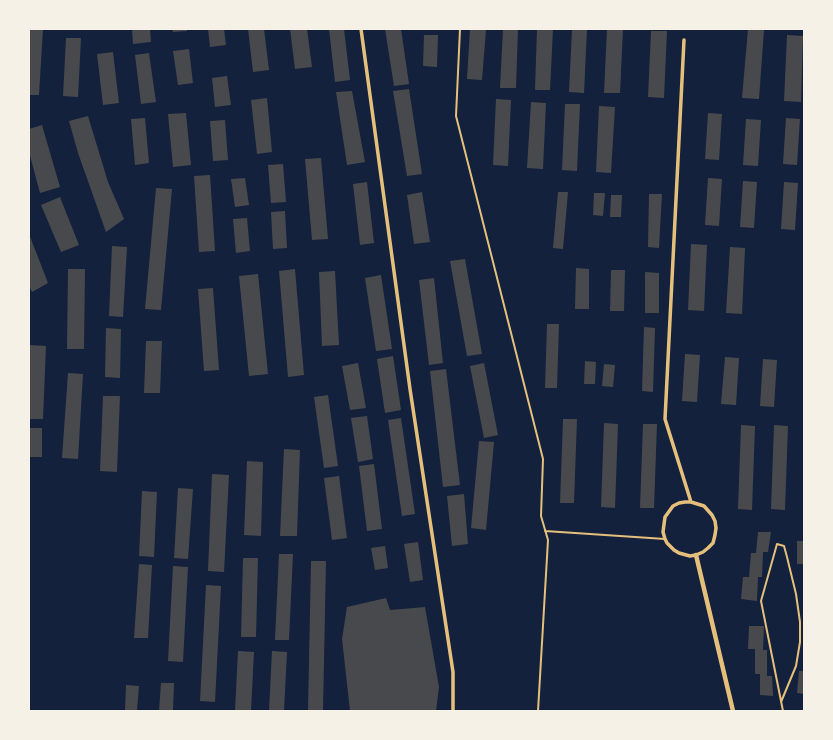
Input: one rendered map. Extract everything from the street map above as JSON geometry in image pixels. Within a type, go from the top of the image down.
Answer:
[{"type":"street","points":[[361,29],[410,389],[453,672],[453,711]]},
{"type":"street","points":[[684,40],[665,419],[691,502]]},
{"type":"street","points":[[691,502],[699,504],[704,506],[715,521],[716,528],[713,543],[703,552],[696,555],[690,556],[679,553],[674,550],[665,539],[665,517],[673,506],[691,502]]},
{"type":"street","points":[[696,555],[733,711]]},
{"type":"lane","points":[[460,29],[456,116],[543,458],[541,516],[548,540],[538,711]]},
{"type":"lane","points":[[546,531],[665,539]]},
{"type":"lane","points":[[781,702],[796,666],[800,642],[800,622],[796,594],[786,551],[784,546],[777,544],[760,601],[781,702],[783,711]]},
{"type":"building","points":[[29,29],[43,29],[39,95],[29,95]]},
{"type":"building","points":[[132,29],[150,29],[151,42],[133,44]]},
{"type":"building","points":[[172,29],[187,29],[187,31],[173,32]]},
{"type":"building","points":[[208,29],[224,29],[226,45],[210,47]]},
{"type":"building","points":[[248,29],[264,29],[269,70],[253,72]]},
{"type":"building","points":[[290,29],[307,29],[312,67],[295,69]]},
{"type":"building","points":[[329,29],[344,29],[350,80],[335,82]]},
{"type":"building","points":[[385,29],[401,29],[409,84],[394,86]]},
{"type":"building","points":[[470,29],[486,30],[482,80],[467,79]]},
{"type":"building","points":[[503,29],[518,29],[516,88],[500,88]]},
{"type":"building","points":[[537,29],[553,29],[550,90],[535,90]]},
{"type":"building","points":[[572,29],[587,29],[584,93],[569,92]]},
{"type":"building","points":[[607,29],[623,29],[620,93],[604,93]]},
{"type":"building","points":[[748,29],[764,30],[759,99],[742,98]]},
{"type":"building","points":[[651,31],[667,31],[664,98],[648,97]]},
{"type":"building","points":[[424,35],[438,35],[437,67],[423,66]]},
{"type":"building","points":[[787,35],[803,36],[801,102],[784,101]]},
{"type":"building","points":[[66,38],[81,38],[78,97],[63,96]]},
{"type":"building","points":[[189,49],[193,83],[178,85],[173,51]]},
{"type":"building","points":[[113,52],[119,103],[103,105],[97,54]]},
{"type":"building","points":[[149,53],[156,102],[141,104],[135,55]]},
{"type":"building","points":[[227,76],[231,105],[215,107],[212,78]]},
{"type":"building","points":[[409,89],[422,174],[407,176],[393,91]]},
{"type":"building","points":[[352,91],[365,162],[347,165],[336,92]]},
{"type":"building","points":[[267,98],[272,152],[257,154],[251,100]]},
{"type":"building","points":[[496,99],[511,100],[508,166],[493,165]]},
{"type":"building","points":[[531,102],[546,103],[543,169],[527,168]]},
{"type":"building","points":[[565,104],[580,104],[577,171],[562,170]]},
{"type":"building","points":[[599,106],[615,107],[611,173],[596,172]]},
{"type":"building","points":[[186,113],[191,165],[173,167],[168,114]]},
{"type":"building","points":[[708,113],[722,114],[719,160],[705,159]]},
{"type":"building","points":[[88,116],[108,182],[124,219],[106,232],[78,153],[69,121]]},
{"type":"building","points":[[145,118],[149,163],[135,165],[131,119]]},
{"type":"building","points":[[786,118],[800,119],[797,165],[783,164]]},
{"type":"building","points":[[746,119],[761,120],[758,166],[743,165]]},
{"type":"building","points":[[225,120],[228,160],[213,161],[210,121]]},
{"type":"building","points":[[42,125],[60,187],[40,193],[29,152],[29,129]]},
{"type":"building","points":[[321,158],[328,239],[312,240],[305,159]]},
{"type":"building","points":[[283,164],[286,202],[271,203],[268,165]]},
{"type":"building","points":[[210,175],[215,251],[199,252],[194,176]]},
{"type":"building","points":[[245,178],[249,205],[235,207],[231,179]]},
{"type":"building","points":[[708,178],[722,179],[719,226],[705,225]]},
{"type":"building","points":[[743,181],[757,182],[754,228],[740,227]]},
{"type":"building","points":[[367,182],[374,243],[360,245],[353,184]]},
{"type":"building","points":[[784,182],[798,183],[795,230],[781,229]]},
{"type":"building","points":[[156,188],[172,189],[161,310],[145,309]]},
{"type":"building","points":[[422,192],[430,242],[414,244],[407,195]]},
{"type":"building","points":[[558,192],[568,192],[563,249],[553,248]]},
{"type":"building","points":[[594,193],[605,193],[603,216],[593,215]]},
{"type":"building","points":[[649,194],[662,194],[659,248],[648,247]]},
{"type":"building","points":[[611,195],[622,195],[621,217],[610,217]]},
{"type":"building","points":[[60,197],[79,245],[61,252],[41,205]]},
{"type":"building","points":[[285,211],[287,248],[273,249],[271,212]]},
{"type":"building","points":[[247,218],[250,251],[236,253],[233,219]]},
{"type":"building","points":[[29,234],[48,283],[32,292],[29,286]]},
{"type":"building","points":[[691,244],[707,245],[704,311],[688,310]]},
{"type":"building","points":[[112,246],[127,247],[123,317],[109,316]]},
{"type":"building","points":[[730,247],[745,248],[742,314],[726,313]]},
{"type":"building","points":[[465,259],[482,354],[467,356],[450,261]]},
{"type":"building","points":[[576,268],[589,269],[589,309],[575,309]]},
{"type":"building","points":[[68,269],[85,269],[84,349],[67,349]]},
{"type":"building","points":[[295,269],[304,375],[288,377],[279,271]]},
{"type":"building","points":[[611,270],[625,270],[624,311],[610,311]]},
{"type":"building","points":[[335,271],[339,345],[322,346],[319,272]]},
{"type":"building","points":[[645,272],[659,273],[659,313],[645,313]]},
{"type":"building","points":[[258,274],[268,374],[249,376],[239,276]]},
{"type":"building","points":[[381,275],[392,349],[376,351],[365,278]]},
{"type":"building","points":[[434,278],[443,363],[429,365],[419,280]]},
{"type":"building","points":[[213,288],[219,370],[204,371],[198,289]]},
{"type":"building","points":[[547,324],[559,324],[557,388],[545,388]]},
{"type":"building","points":[[644,327],[655,328],[653,392],[642,391]]},
{"type":"building","points":[[106,328],[121,329],[120,378],[105,377]]},
{"type":"building","points":[[146,341],[162,341],[160,393],[144,393]]},
{"type":"building","points":[[29,345],[46,346],[43,419],[29,419]]},
{"type":"building","points":[[685,354],[700,355],[697,402],[682,401]]},
{"type":"building","points":[[393,356],[401,410],[385,413],[377,359]]},
{"type":"building","points":[[725,357],[739,358],[736,405],[721,404]]},
{"type":"building","points":[[763,359],[777,360],[774,407],[760,406]]},
{"type":"building","points":[[585,361],[596,362],[595,384],[584,384]]},
{"type":"building","points":[[358,363],[366,408],[350,410],[342,366]]},
{"type":"building","points":[[484,363],[498,435],[484,438],[470,366]]},
{"type":"building","points":[[604,364],[615,365],[613,387],[602,386]]},
{"type":"building","points":[[446,369],[460,485],[443,487],[430,371]]},
{"type":"building","points":[[68,373],[83,374],[78,459],[62,458]]},
{"type":"building","points":[[328,395],[338,466],[324,468],[314,397]]},
{"type":"building","points":[[103,396],[120,396],[117,472],[100,471]]},
{"type":"building","points":[[367,416],[373,459],[358,462],[351,418]]},
{"type":"building","points":[[401,418],[415,514],[402,516],[388,420]]},
{"type":"building","points":[[563,419],[577,419],[574,503],[560,503]]},
{"type":"building","points":[[604,423],[618,424],[615,508],[601,507]]},
{"type":"building","points":[[643,424],[657,424],[654,508],[640,508]]},
{"type":"building","points":[[741,425],[755,426],[752,510],[738,509]]},
{"type":"building","points":[[774,425],[788,426],[785,510],[771,509]]},
{"type":"building","points":[[29,428],[42,428],[42,457],[29,457]]},
{"type":"building","points":[[479,441],[494,442],[486,530],[471,528]]},
{"type":"building","points":[[284,449],[300,450],[297,536],[280,536]]},
{"type":"building","points":[[247,461],[263,462],[261,536],[244,535]]},
{"type":"building","points":[[374,464],[382,529],[367,531],[359,466]]},
{"type":"building","points":[[212,474],[229,475],[224,572],[208,571]]},
{"type":"building","points":[[339,476],[347,538],[332,540],[324,478]]},
{"type":"building","points":[[178,488],[193,489],[188,559],[174,558]]},
{"type":"building","points":[[142,491],[157,492],[154,557],[139,556]]},
{"type":"building","points":[[464,494],[468,544],[452,546],[447,496]]},
{"type":"building","points":[[758,532],[771,532],[768,552],[763,552],[762,577],[758,577],[757,601],[741,599],[743,577],[749,577],[751,553],[756,553]]},
{"type":"building","points":[[797,541],[804,541],[804,564],[797,564]]},
{"type":"building","points":[[418,542],[423,580],[410,582],[404,544]]},
{"type":"building","points":[[385,546],[388,568],[375,570],[371,548]]},
{"type":"building","points":[[279,554],[293,554],[289,640],[275,640]]},
{"type":"building","points":[[243,558],[258,558],[256,637],[241,637]]},
{"type":"building","points":[[311,561],[326,561],[323,711],[308,711]]},
{"type":"building","points":[[139,564],[152,565],[148,638],[134,638]]},
{"type":"building","points":[[173,566],[188,567],[183,662],[168,661]]},
{"type":"building","points":[[206,585],[221,586],[215,702],[200,701]]},
{"type":"building","points":[[386,598],[390,610],[425,607],[439,687],[436,711],[350,711],[342,639],[347,607]]},
{"type":"building","points":[[749,626],[764,626],[763,650],[767,650],[767,676],[772,676],[773,696],[760,695],[760,674],[755,674],[755,649],[748,649]]},
{"type":"building","points":[[238,651],[254,652],[251,711],[235,711]]},
{"type":"building","points":[[272,651],[287,652],[284,711],[269,711]]},
{"type":"building","points":[[799,671],[804,671],[804,694],[797,693]]},
{"type":"building","points":[[161,683],[174,683],[173,711],[159,711]]},
{"type":"building","points":[[126,685],[139,686],[137,711],[125,711]]}]
